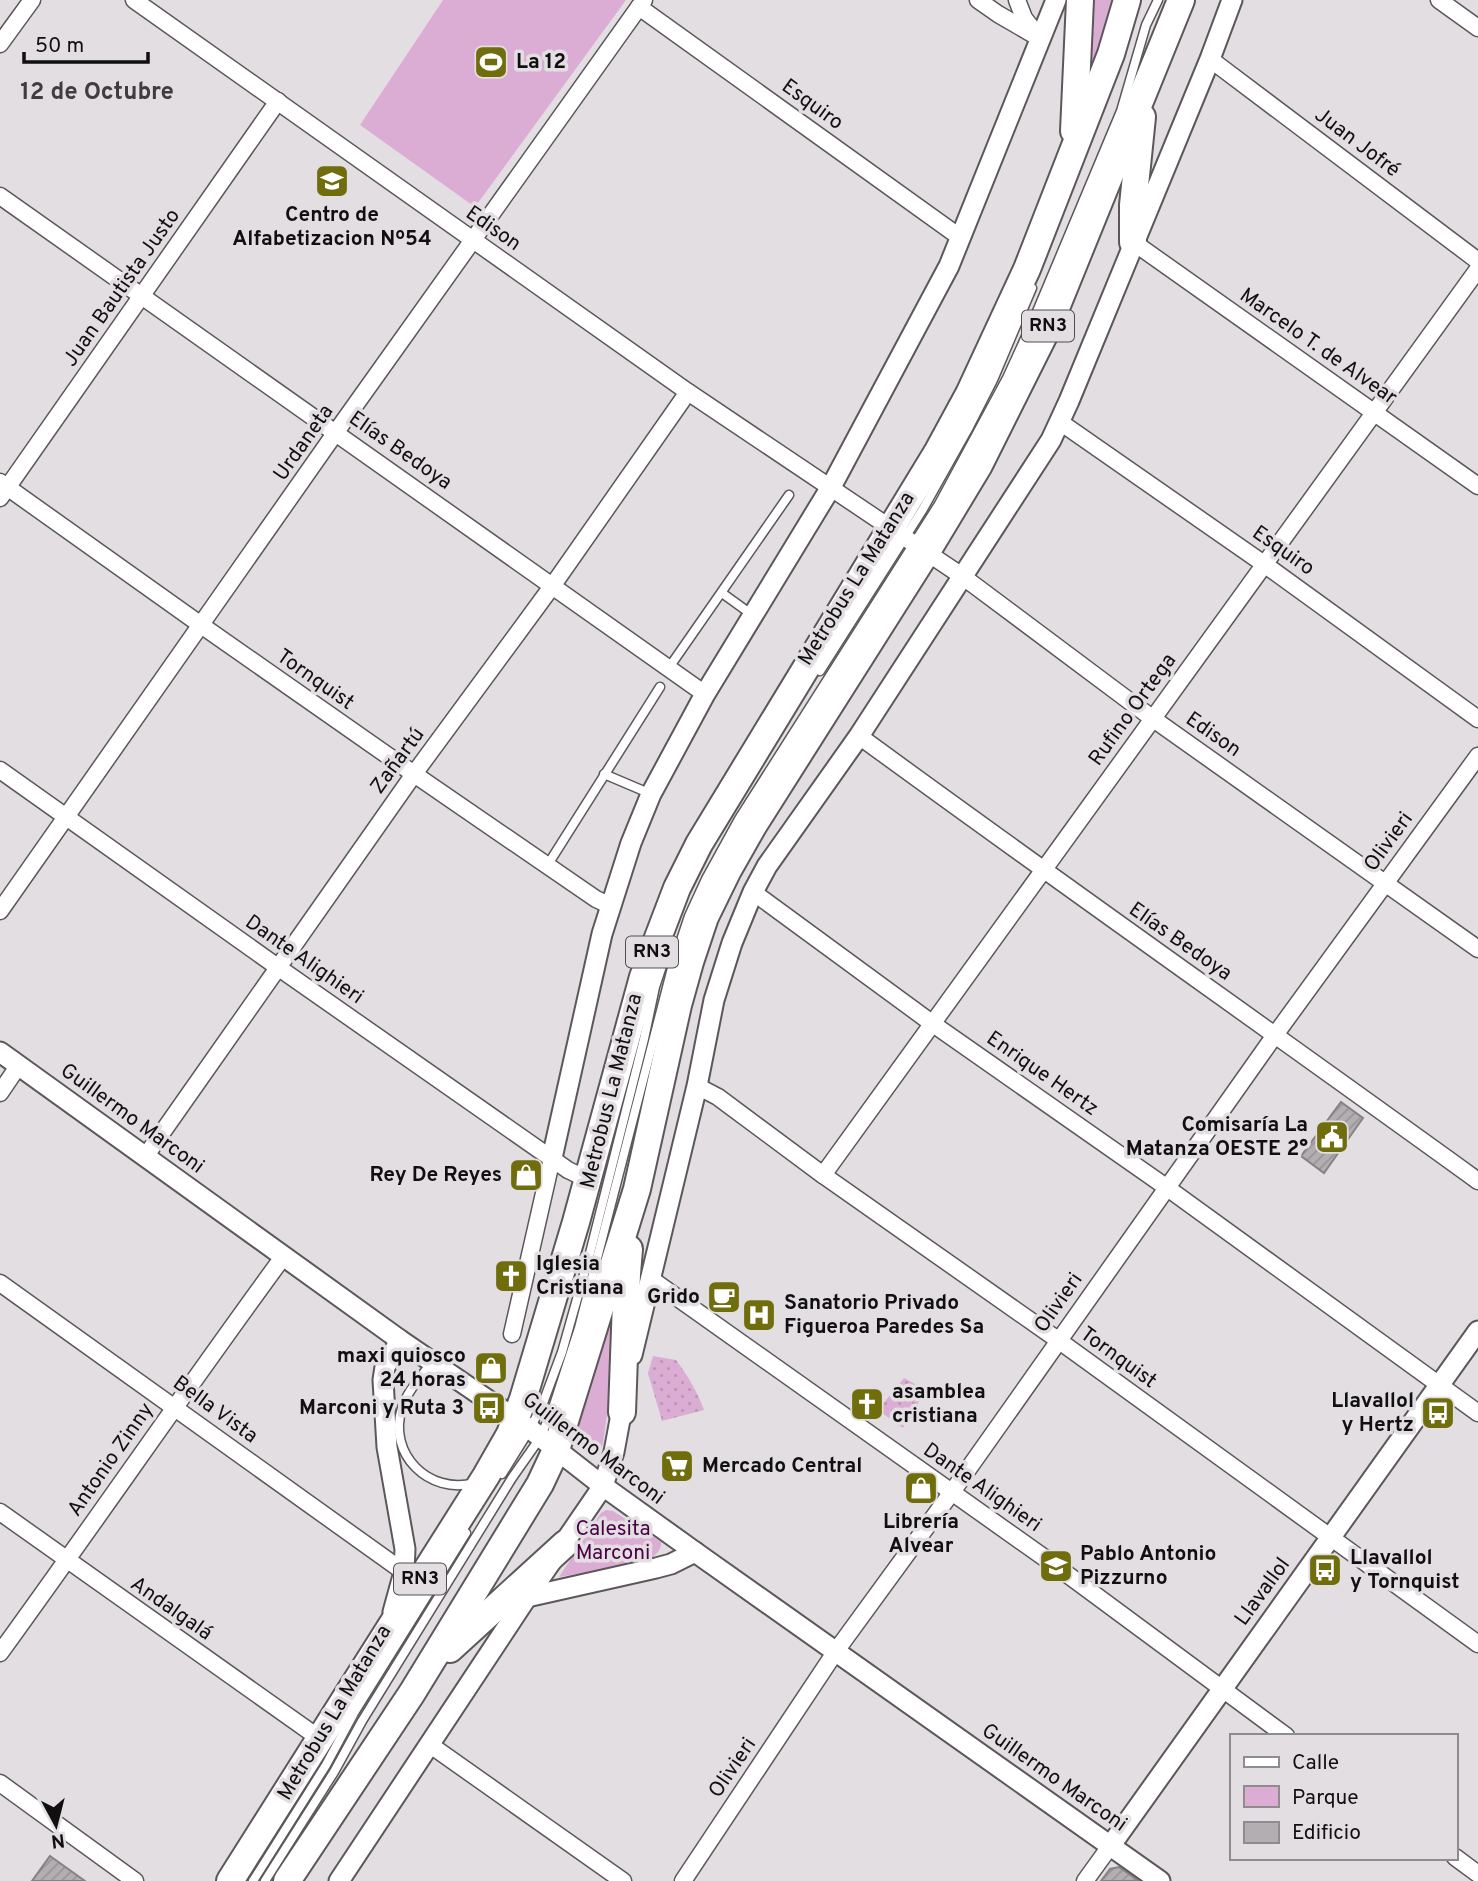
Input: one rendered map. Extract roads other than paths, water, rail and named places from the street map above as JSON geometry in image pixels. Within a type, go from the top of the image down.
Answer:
[{"type":"highway","points":[[1072,154],[1080,0]]},
{"type":"highway","name":"RN3","points":[[230,1881],[388,1630],[491,1480],[500,1454],[535,1434],[626,1229],[678,1005],[705,917],[728,870],[909,547],[938,451],[969,394],[1027,269],[1111,54],[1127,0]]},
{"type":"highway","name":"RN3","points":[[287,1881],[412,1693],[540,1484],[535,1434],[573,1234],[643,978],[677,888],[699,844],[909,547],[979,465],[1049,325],[1181,0]]},
{"type":"highway","name":"RN3","points":[[1133,242],[1133,205],[1144,87]]},
{"type":"highway","points":[[622,1412],[627,1274],[637,1189]]},
{"type":"highway","name":"RN3","points":[[412,1693],[473,1626],[565,1544]]},
{"type":"street","points":[[0,44],[32,0]]},
{"type":"street","name":"Edison","points":[[134,0],[688,392],[831,487],[909,547],[962,576],[1152,718],[1478,949]]},
{"type":"street","points":[[978,0],[1041,39]]},
{"type":"street","points":[[1017,0],[1024,18],[1041,39]]},
{"type":"street","points":[[512,1334],[602,934],[631,843],[652,794],[705,694],[831,487],[949,265],[1056,0]]},
{"type":"street","points":[[339,1881],[603,1486],[614,1452],[635,1344],[721,974],[753,892],[766,866],[859,736],[1051,440],[1232,0]]},
{"type":"street","points":[[1439,0],[1478,28]]},
{"type":"street","name":"Esquiro","points":[[642,4],[961,238]]},
{"type":"street","name":"Urdaneta","points":[[0,911],[336,432],[642,4]]},
{"type":"street","name":"Juan Jofré","points":[[1210,59],[1478,261]]},
{"type":"street","name":"Juan Bautista Justo","points":[[3,489],[278,101]]},
{"type":"street","name":"Elías Bedoya","points":[[0,196],[705,694]]},
{"type":"street","name":"Marcelo T. de Alvear","points":[[1133,242],[1478,486]]},
{"type":"street","name":"Rufino Ortega","points":[[823,1175],[1478,269]]},
{"type":"street","name":"Zañartú","points":[[145,1157],[414,774],[688,392]]},
{"type":"street","name":"Esquiro","points":[[1060,422],[1265,564],[1478,719]]},
{"type":"street","name":"Tornquist","points":[[3,489],[547,866],[611,906]]},
{"type":"street","name":"Elías Bedoya","points":[[859,736],[1478,1181]]},
{"type":"street","name":"Olivieri","points":[[683,1881],[836,1651],[952,1492],[1275,1035],[1478,756]]},
{"type":"street","name":"Dante Alighieri","points":[[0,770],[568,1170],[587,1179]]},
{"type":"street","name":"Enrique Hertz","points":[[753,892],[933,1024],[1166,1187],[1478,1413]]},
{"type":"street","name":"Guillermo Marconi","points":[[0,1052],[535,1434],[695,1552],[1160,1881]]},
{"type":"street","points":[[0,1093],[19,1065]]},
{"type":"street","name":"Tornquist","points":[[697,1086],[718,1097],[1478,1644]]},
{"type":"street","name":"Antonio Zinny","points":[[0,1653],[283,1256]]},
{"type":"street","name":"Dante Alighieri","points":[[651,1279],[1056,1566],[1283,1734]]},
{"type":"street","name":"Bella Vista","points":[[0,1283],[404,1572]]},
{"type":"street","name":"Llavallol","points":[[1085,1881],[1478,1331]]},
{"type":"street","points":[[388,1630],[404,1572],[405,1549],[387,1447],[383,1380],[385,1367],[400,1340]]},
{"type":"street","name":"Andalgalá","points":[[0,1512],[309,1731],[320,1736]]},
{"type":"street","points":[[527,1597],[671,1564],[695,1552]]},
{"type":"street","points":[[429,1744],[623,1881]]},
{"type":"street","points":[[0,1783],[135,1881]]},
{"type":"street","points":[[1457,1858],[1478,1874]]},
{"type":"lane","name":"Metrobus La Matanza","points":[[265,1881],[512,1478],[535,1434],[554,1408],[579,1328],[673,964],[689,916],[739,819],[970,450],[1007,378],[1034,321],[1121,111],[1146,25],[1158,0]]},
{"type":"lane","name":"Metrobus La Matanza","points":[[868,616],[909,547],[923,509],[975,415],[1008,347],[1037,275]]},
{"type":"lane","points":[[668,668],[789,495]]},
{"type":"lane","name":"Metrobus La Matanza","points":[[817,675],[909,547]]},
{"type":"lane","points":[[722,593],[754,616]]},
{"type":"lane","points":[[547,866],[660,687]]},
{"type":"lane","points":[[604,774],[652,794]]},
{"type":"lane","points":[[675,928],[684,904]]},
{"type":"lane","name":"Metrobus La Matanza","points":[[535,1434],[590,1253],[655,987],[670,940]]},
{"type":"lane","points":[[433,1362],[409,1393],[402,1409],[399,1438],[403,1450],[417,1469],[448,1484],[463,1486],[491,1480]]},
{"type":"lane","name":"Metrobus La Matanza","points":[[253,1881],[468,1529]]},
{"type":"place","name":"La 12","points":[[491,62]]},
{"type":"place","name":"Centro de Alfabetizacion Nº54","points":[[332,181]]},
{"type":"place","name":"Comisaría La Matanza OESTE 2°","points":[[1332,1137]]},
{"type":"place","name":"Rey De Reyes","points":[[526,1175]]},
{"type":"place","name":"Iglesia Cristiana","points":[[511,1276]]},
{"type":"place","name":"Grido","points":[[724,1297]]},
{"type":"place","name":"Sanatorio Privado Figueroa Paredes Sa","points":[[759,1315]]},
{"type":"place","name":"maxi quiosco 24 horas","points":[[491,1368]]},
{"type":"place","name":"asamblea cristiana","points":[[867,1404]]},
{"type":"place","name":"Marconi y Ruta 3","points":[[489,1408]]},
{"type":"place","name":"Llavallol y Hertz","points":[[1438,1413]]},
{"type":"place","name":"Mercado Central","points":[[677,1466]]},
{"type":"place","name":"Librería Alvear","points":[[921,1488]]},
{"type":"place","name":"Pablo Antonio Pizzurno","points":[[1056,1566]]},
{"type":"place","name":"Llavallol y Tornquist","points":[[1325,1570]]},
{"type":"district","name":"12 de Octubre","points":[[97,93]]},
{"type":"park label","name":"Calesita Marconi","points":[[613,1541]]}]
